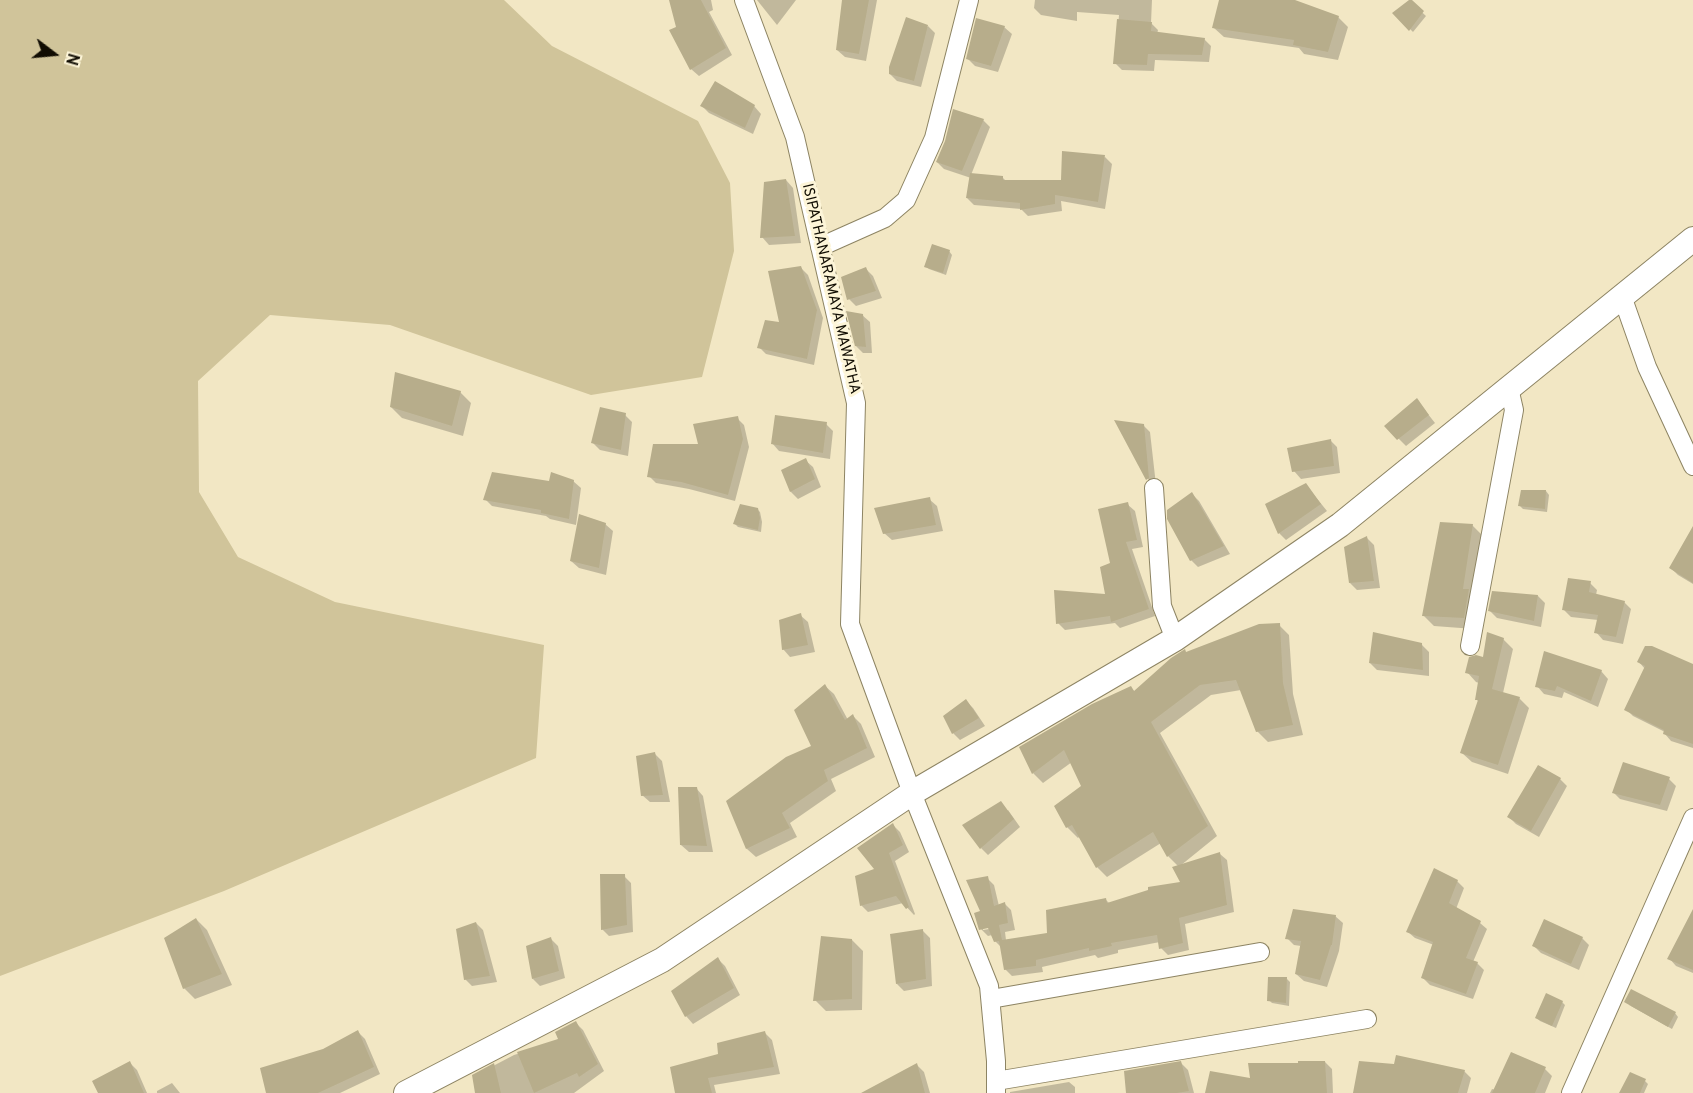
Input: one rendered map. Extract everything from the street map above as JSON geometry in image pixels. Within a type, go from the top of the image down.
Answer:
[{"type":"street","name":"ISIPATHANARAMAYA MAWATHA","points":[[744,0],[795,137],[856,404],[850,624],[912,793],[989,986],[996,1087]]},
{"type":"street","points":[[820,248],[885,218],[906,200],[934,138],[969,0]]},
{"type":"street","points":[[406,1093],[662,960],[912,793],[1175,639],[1340,525],[1693,239]]},
{"type":"street","points":[[1622,296],[1647,367],[1693,466]]},
{"type":"street","points":[[1470,646],[1514,410],[1509,388]]},
{"type":"street","points":[[1154,489],[1162,606],[1175,639]]},
{"type":"street","points":[[1571,1093],[1693,818]]},
{"type":"street","points":[[990,999],[1260,952]]},
{"type":"street","points":[[996,1087],[1367,1019]]},
{"type":"shaded area","points":[[0,0],[504,0],[552,46],[698,121],[730,183],[734,251],[702,377],[591,395],[390,325],[270,315],[198,381],[199,492],[238,557],[335,602],[544,645],[536,758],[224,891],[0,976]]},
{"type":"building","points":[[669,0],[701,0],[726,48],[690,70],[669,30],[676,27]]},
{"type":"building","points":[[842,0],[869,0],[859,54],[836,50]]},
{"type":"building","points":[[1219,0],[1295,0],[1339,16],[1328,52],[1293,45],[1294,40],[1212,28]]},
{"type":"building","points":[[1409,0],[1424,11],[1409,31],[1392,13]]},
{"type":"building","points":[[906,17],[928,25],[914,81],[889,74],[889,67]]},
{"type":"building","points":[[976,18],[1005,26],[991,66],[966,59]]},
{"type":"building","points":[[1117,19],[1152,22],[1151,31],[1205,38],[1202,55],[1148,54],[1147,65],[1113,64]]},
{"type":"building","points":[[715,81],[755,105],[745,128],[700,106]]},
{"type":"building","points":[[953,109],[984,119],[962,171],[936,162],[945,141]]},
{"type":"building","points":[[1062,151],[1105,155],[1098,202],[1055,195],[1055,204],[1020,210],[1020,203],[966,198],[970,173],[1003,176],[1003,180],[1061,180]]},
{"type":"building","points":[[786,179],[795,236],[760,238],[764,182]]},
{"type":"building","points":[[932,244],[950,250],[943,273],[924,267]]},
{"type":"building","points":[[801,266],[817,310],[807,359],[757,348],[765,320],[779,322],[768,271]]},
{"type":"building","points":[[866,267],[876,291],[847,300],[841,277]]},
{"type":"building","points":[[846,311],[863,314],[866,347],[855,346]]},
{"type":"building","points":[[395,372],[461,391],[452,426],[390,407]]},
{"type":"building","points":[[1417,398],[1429,415],[1397,440],[1384,426]]},
{"type":"building","points":[[600,407],[626,413],[621,450],[591,443]]},
{"type":"building","points":[[775,415],[827,422],[823,453],[771,444]]},
{"type":"building","points":[[738,416],[743,439],[728,495],[681,482],[647,477],[653,444],[698,444],[693,424]]},
{"type":"building","points":[[1114,420],[1144,424],[1149,478],[1146,480]]},
{"type":"building","points":[[1331,439],[1334,466],[1292,472],[1287,448]]},
{"type":"building","points":[[806,458],[815,479],[790,492],[781,470]]},
{"type":"building","points":[[492,472],[549,481],[551,472],[574,480],[569,519],[541,513],[541,510],[483,500]]},
{"type":"building","points":[[1306,483],[1321,504],[1278,534],[1265,504]]},
{"type":"building","points":[[1521,490],[1546,490],[1545,509],[1518,506]]},
{"type":"building","points":[[1192,492],[1224,546],[1190,561],[1167,519],[1167,510]]},
{"type":"building","points":[[930,497],[936,525],[883,534],[874,508]]},
{"type":"building","points":[[1128,502],[1137,540],[1126,542],[1149,609],[1111,622],[1110,616],[1056,624],[1054,590],[1105,594],[1100,567],[1110,563],[1098,509]]},
{"type":"building","points":[[740,504],[758,508],[760,518],[758,530],[733,524]]},
{"type":"building","points":[[579,514],[606,523],[599,568],[570,561]]},
{"type":"building","points":[[1440,522],[1473,524],[1463,589],[1469,589],[1464,618],[1422,616]]},
{"type":"building","points":[[1693,526],[1693,583],[1669,568]]},
{"type":"building","points":[[1367,536],[1374,581],[1349,583],[1344,547]]},
{"type":"building","points":[[1568,578],[1591,581],[1589,592],[1625,601],[1616,637],[1594,633],[1598,615],[1562,610]]},
{"type":"building","points":[[1492,591],[1538,595],[1534,621],[1488,611]]},
{"type":"building","points":[[801,613],[808,645],[782,650],[779,620]]},
{"type":"building","points":[[1280,623],[1283,683],[1293,725],[1256,732],[1236,680],[1200,685],[1151,722],[1208,826],[1167,857],[1153,832],[1096,868],[1072,825],[1066,828],[1054,806],[1081,786],[1064,750],[1032,774],[1019,747],[1092,704],[1131,686],[1134,691],[1171,658],[1185,649],[1186,652],[1259,624]]},
{"type":"building","points":[[1373,632],[1422,643],[1423,670],[1369,663]]},
{"type":"building","points":[[1487,632],[1504,638],[1492,689],[1520,697],[1498,765],[1460,753],[1478,700],[1475,700],[1479,676],[1465,673],[1469,657],[1476,655],[1483,657]]},
{"type":"building","points":[[1645,646],[1652,646],[1693,664],[1693,744],[1663,734],[1664,730],[1624,710],[1645,666],[1637,662]]},
{"type":"building","points":[[1544,651],[1602,670],[1591,701],[1557,686],[1555,691],[1535,687]]},
{"type":"building","points":[[825,684],[845,720],[853,714],[867,748],[824,770],[828,781],[782,813],[790,828],[746,849],[726,801],[786,757],[811,746],[794,710]]},
{"type":"building","points":[[966,699],[979,718],[952,734],[943,716]]},
{"type":"building","points":[[655,752],[663,795],[641,796],[636,756]]},
{"type":"building","points":[[1623,762],[1670,777],[1660,805],[1612,793]]},
{"type":"building","points":[[1538,765],[1561,778],[1531,831],[1507,817]]},
{"type":"building","points":[[678,787],[697,787],[707,846],[680,845]]},
{"type":"building","points":[[1001,801],[1014,819],[980,849],[962,825]]},
{"type":"building","points":[[893,823],[903,845],[889,853],[909,907],[906,909],[896,896],[860,906],[855,876],[874,869],[857,848]]},
{"type":"building","points":[[1220,852],[1227,905],[1179,918],[1183,943],[1159,949],[1157,935],[1111,943],[1112,946],[1089,951],[1089,948],[1036,960],[1036,966],[1004,970],[999,941],[994,942],[988,928],[979,930],[974,913],[980,911],[966,880],[988,876],[994,906],[1005,902],[1008,923],[999,925],[1002,940],[1047,933],[1046,910],[1106,898],[1107,903],[1148,890],[1148,887],[1180,882],[1172,867]]},
{"type":"building","points":[[1434,868],[1458,880],[1449,903],[1481,921],[1466,958],[1478,962],[1466,994],[1421,978],[1433,942],[1406,932]]},
{"type":"building","points":[[600,874],[625,874],[627,925],[601,930]]},
{"type":"building","points":[[1293,909],[1336,915],[1332,945],[1320,980],[1295,974],[1301,941],[1285,939]]},
{"type":"building","points":[[1693,909],[1693,970],[1667,959]]},
{"type":"building","points":[[196,918],[222,974],[183,989],[164,938]]},
{"type":"building","points":[[1544,919],[1583,937],[1571,964],[1532,946]]},
{"type":"building","points":[[476,922],[490,976],[464,980],[456,929]]},
{"type":"building","points":[[923,929],[926,979],[896,984],[890,934]]},
{"type":"building","points":[[821,936],[852,939],[852,999],[813,1001]]},
{"type":"building","points":[[551,937],[559,971],[532,979],[526,946]]},
{"type":"building","points":[[718,957],[734,988],[685,1017],[671,991]]},
{"type":"building","points":[[1268,977],[1287,977],[1286,1003],[1267,1001]]},
{"type":"building","points":[[1631,989],[1676,1012],[1668,1027],[1624,1002]]},
{"type":"building","points":[[1546,993],[1563,1001],[1552,1026],[1535,1018]]},
{"type":"building","points":[[576,1021],[598,1064],[579,1077],[577,1073],[534,1093],[517,1052],[558,1039],[555,1032]]},
{"type":"building","points":[[358,1030],[374,1067],[318,1093],[266,1093],[260,1068],[323,1049]]},
{"type":"building","points":[[765,1031],[774,1067],[708,1078],[712,1093],[675,1093],[670,1067],[718,1054],[717,1043]]},
{"type":"building","points":[[1511,1052],[1546,1067],[1535,1093],[1492,1093]]},
{"type":"building","points":[[1396,1055],[1465,1070],[1458,1093],[1353,1093],[1359,1061],[1394,1064]]},
{"type":"building","points":[[130,1061],[144,1093],[98,1093],[92,1081]]},
{"type":"building","points":[[1181,1061],[1189,1091],[1126,1093],[1124,1071]]},
{"type":"building","points":[[1298,1061],[1325,1061],[1327,1093],[1205,1093],[1210,1071],[1250,1078],[1248,1063],[1298,1063]]},
{"type":"building","points":[[494,1063],[501,1093],[475,1093],[472,1075]]},
{"type":"building","points":[[917,1063],[925,1093],[861,1093]]},
{"type":"building","points":[[1630,1072],[1646,1079],[1640,1093],[1619,1093]]}]
